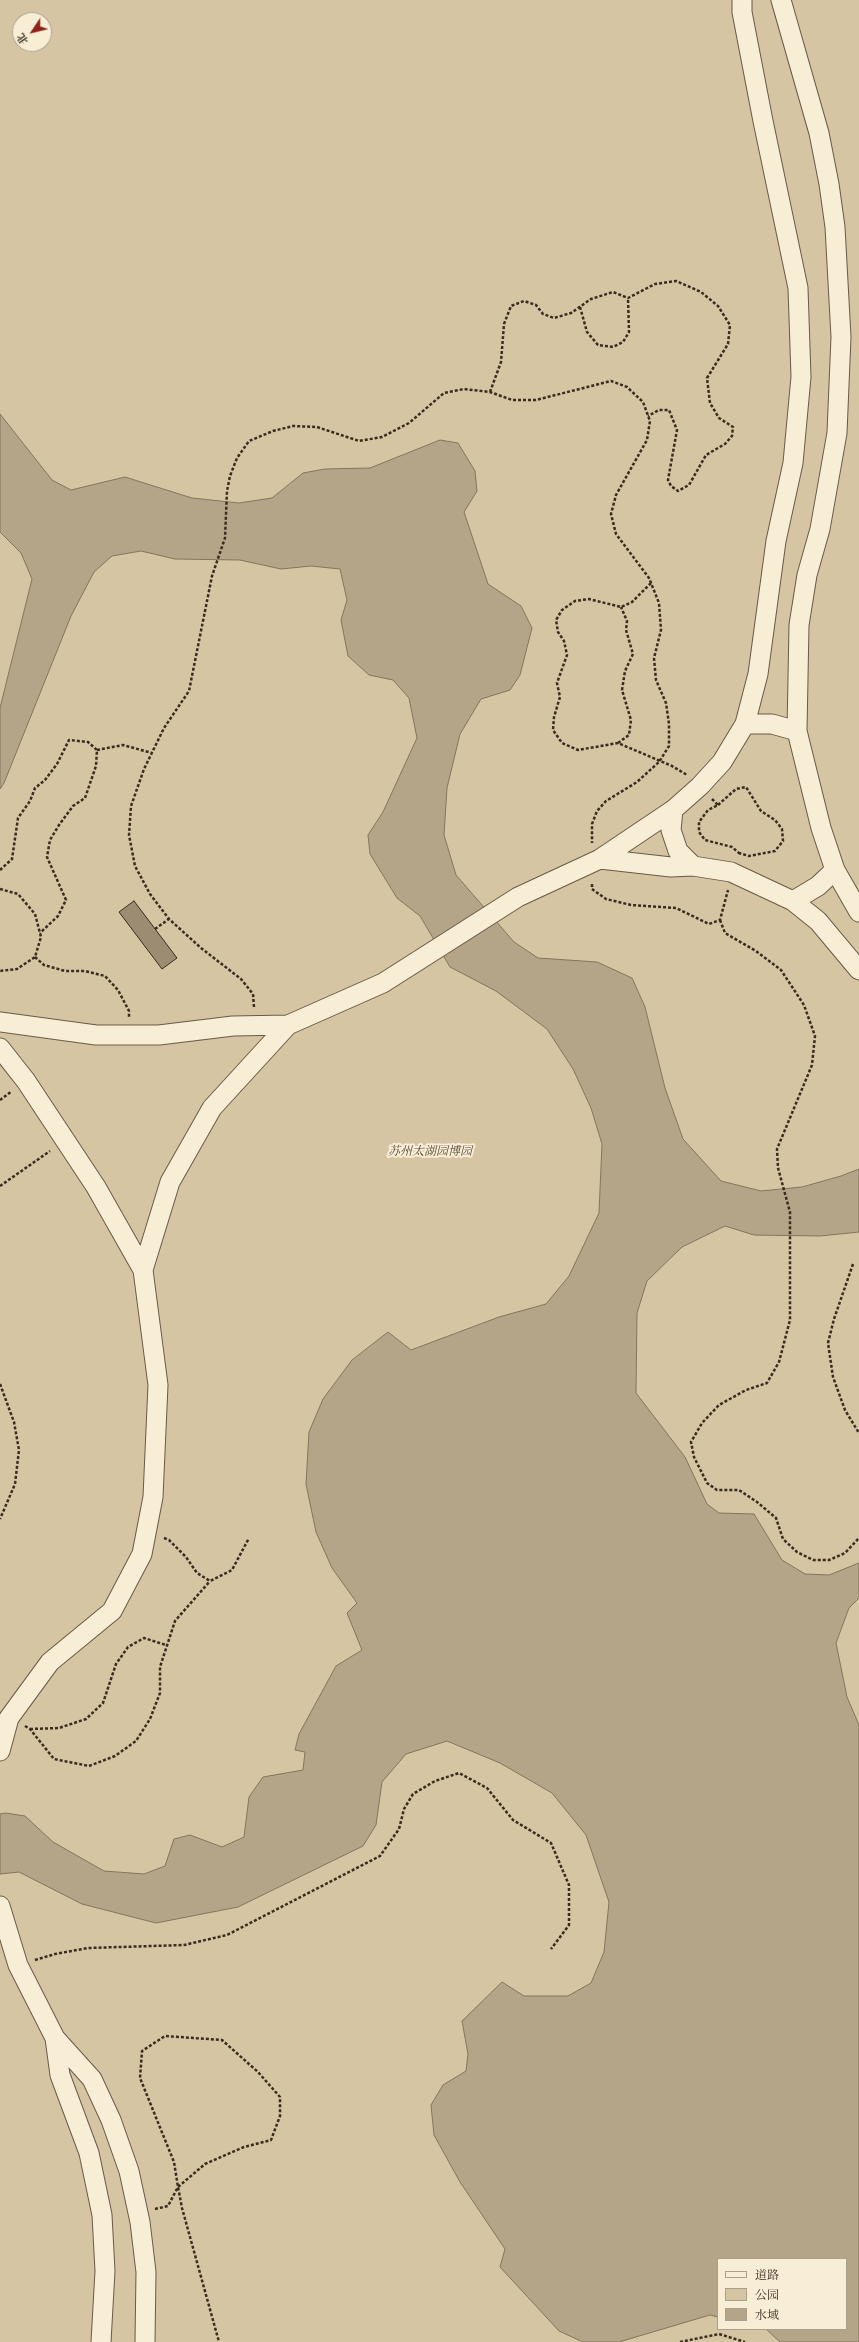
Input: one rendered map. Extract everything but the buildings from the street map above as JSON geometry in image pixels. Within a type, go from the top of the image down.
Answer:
[{"type":"street","points":[[143,1270],[170,1182],[212,1108],[288,1025],[383,983],[518,898],[596,861],[673,810],[700,786],[722,762],[745,724],[758,674],[776,541],[793,463],[801,377],[798,288],[763,121],[742,12],[742,0]]},
{"type":"street","points":[[781,0],[819,133],[829,184],[835,227],[841,337],[837,433],[820,529],[807,575],[800,625],[797,731],[821,828],[835,870],[859,912]]},
{"type":"street","points":[[745,724],[772,724],[797,731]]},
{"type":"street","points":[[673,810],[671,830],[678,851],[693,866]]},
{"type":"street","points":[[596,861],[671,867],[693,866],[731,872],[793,901],[818,921],[859,970]]},
{"type":"street","points":[[793,901],[818,886],[835,870]]},
{"type":"street","points":[[0,1022],[96,1036],[159,1035],[256,1025],[288,1025]]},
{"type":"street","points":[[0,1048],[26,1081],[96,1186],[143,1270],[158,1385],[153,1497],[142,1554],[112,1611],[50,1662],[9,1718],[0,1751]]},
{"type":"street","points":[[0,1906],[18,1965],[55,2038],[92,2079],[111,2120],[129,2171],[138,2213],[146,2272],[145,2342]]},
{"type":"street","points":[[55,2038],[60,2075],[89,2154],[102,2215],[105,2271],[101,2342]]},
{"type":"path","points":[[490,392],[501,362],[504,324],[511,306],[524,301],[536,305],[543,314],[554,318],[571,313],[591,299],[613,292],[628,298],[655,284],[676,281],[701,292],[718,306],[730,325],[728,344],[707,378],[710,403],[719,418],[733,427],[732,436],[724,444],[706,456],[689,485],[678,491],[670,486],[668,480],[677,430],[669,410],[659,410],[648,416]]},
{"type":"path","points":[[580,307],[587,332],[598,345],[613,347],[623,342],[629,332],[628,298]]},
{"type":"path","points":[[256,1025],[253,994],[241,979],[201,948],[169,919],[150,894],[135,866],[129,835],[131,806],[152,753],[164,728],[189,691],[212,576],[225,538],[227,491],[230,476],[237,458],[249,441],[273,430],[293,426],[317,427],[359,441],[382,437],[409,423],[444,393],[464,390],[490,392],[512,400],[536,400],[611,381],[627,387],[642,402],[650,421],[647,440],[616,495],[611,514],[616,534],[651,583],[659,604],[661,630],[654,658],[656,680],[666,703],[669,724],[669,746],[659,762],[637,782],[606,801],[597,811],[592,824],[596,861],[592,888],[606,899],[630,905],[676,908],[709,924],[720,920]]},
{"type":"path","points":[[621,607],[627,621],[626,630],[633,654],[625,671],[622,690],[631,720],[629,735],[618,743],[578,750],[562,743],[553,730],[554,717],[560,697],[558,684],[567,655],[564,642],[558,632],[556,620],[562,610],[575,601],[589,599],[621,607],[632,602],[651,583]]},
{"type":"path","points":[[0,870],[12,859],[18,818],[30,801],[35,788],[45,780],[57,764],[69,740],[88,742],[97,750]]},
{"type":"path","points":[[618,743],[659,762],[672,766],[700,786],[718,805]]},
{"type":"path","points":[[97,750],[124,745],[152,753]]},
{"type":"path","points":[[40,932],[58,916],[66,900],[47,857],[50,840],[73,806],[85,798],[96,766],[97,750]]},
{"type":"path","points":[[746,787],[761,811],[775,820],[782,829],[783,841],[775,851],[749,856],[739,853],[732,847],[705,840],[699,832],[699,822],[708,810],[718,805],[736,789],[746,787]]},
{"type":"path","points":[[739,853],[731,872],[727,899],[720,920],[725,933],[756,951],[781,970],[804,1005],[815,1036],[812,1065],[777,1149],[778,1168],[790,1212],[790,1320],[779,1362],[767,1383],[746,1390],[719,1405],[702,1423],[691,1442],[694,1457],[707,1483],[718,1490],[739,1490],[758,1502],[776,1518],[783,1539],[797,1552],[812,1560],[830,1560],[845,1553],[859,1538]]},
{"type":"path","points":[[0,889],[18,894],[35,914],[41,938],[35,957],[17,969],[0,971]]},
{"type":"path","points":[[155,929],[169,919]]},
{"type":"path","points":[[35,957],[44,966],[65,971],[85,971],[105,976],[118,990],[129,1011],[129,1035]]},
{"type":"path","points":[[0,1186],[17,1172],[66,1141]]},
{"type":"path","points":[[853,1264],[834,1319],[828,1343],[833,1377],[845,1410],[859,1433]]},
{"type":"path","points":[[0,1384],[14,1422],[18,1450],[15,1484],[0,1520]]},
{"type":"path","points":[[146,1531],[169,1540],[186,1557],[197,1574],[210,1581]]},
{"type":"path","points":[[9,1718],[30,1729],[54,1759],[89,1766],[115,1756],[136,1742],[150,1719],[160,1693],[160,1667],[175,1621],[210,1581],[232,1570],[249,1538]]},
{"type":"path","points":[[30,1729],[59,1728],[86,1718],[103,1703],[116,1664],[128,1647],[144,1638],[166,1645]]},
{"type":"path","points":[[18,1965],[54,1954],[88,1948],[184,1945],[227,1935],[380,1856],[399,1829],[404,1809],[413,1794],[435,1781],[459,1773],[488,1788],[513,1820],[551,1843],[568,1885],[570,1925],[550,1949]]},
{"type":"path","points":[[138,2213],[168,2206],[178,2187],[205,2164],[244,2147],[271,2140],[280,2116],[280,2097],[258,2072],[222,2040],[165,2036],[142,2050],[140,2078],[174,2162],[178,2187],[182,2208],[219,2342]]},
{"type":"path","points":[[680,2342],[719,2334],[745,2342]]},
{"type":"green space","name":"苏州太湖园博园","points":[[0,0],[859,0],[859,2342],[0,2342]]},
{"type":"water","points":[[0,414],[52,480],[71,490],[125,477],[192,498],[239,503],[272,498],[303,473],[325,469],[370,468],[440,440],[458,443],[475,471],[477,491],[464,512],[488,584],[521,606],[532,628],[520,675],[510,690],[481,699],[460,734],[447,788],[444,835],[456,875],[514,942],[538,958],[597,962],[632,978],[645,1007],[665,1088],[683,1139],[721,1181],[761,1191],[802,1187],[841,1176],[859,1169],[859,1232],[820,1236],[754,1235],[725,1226],[682,1247],[647,1281],[637,1313],[636,1393],[685,1457],[707,1504],[719,1513],[754,1514],[782,1560],[805,1574],[829,1575],[859,1563],[859,1598],[849,1608],[836,1643],[847,1697],[859,1725],[859,2342],[780,2342],[767,2330],[847,2330],[847,2258],[717,2258],[717,2317],[710,2315],[619,2342],[583,2342],[559,2331],[500,2267],[505,2249],[460,2182],[434,2135],[431,2105],[443,2085],[466,2071],[468,2054],[462,2021],[502,1982],[524,1996],[568,1996],[591,1983],[604,1952],[609,1902],[586,1835],[552,1793],[500,1763],[447,1741],[406,1754],[382,1782],[376,1825],[363,1846],[238,1907],[156,1923],[82,1904],[19,1872],[0,1874],[0,1814],[6,1813],[25,1816],[53,1842],[104,1871],[144,1874],[165,1866],[174,1839],[190,1835],[222,1847],[244,1837],[249,1797],[263,1777],[303,1770],[305,1752],[295,1750],[299,1734],[336,1666],[362,1650],[347,1613],[357,1603],[332,1568],[316,1532],[306,1484],[309,1432],[323,1399],[352,1360],[388,1332],[411,1350],[499,1317],[546,1304],[569,1276],[599,1213],[602,1144],[591,1108],[573,1069],[547,1029],[496,991],[450,967],[420,916],[397,898],[370,854],[368,835],[383,812],[417,738],[409,698],[393,680],[369,675],[348,656],[341,620],[347,600],[340,569],[311,566],[281,569],[240,560],[175,559],[141,551],[112,556],[94,572],[71,616],[4,783],[0,789],[0,708],[32,579],[21,553],[0,532]]}]
